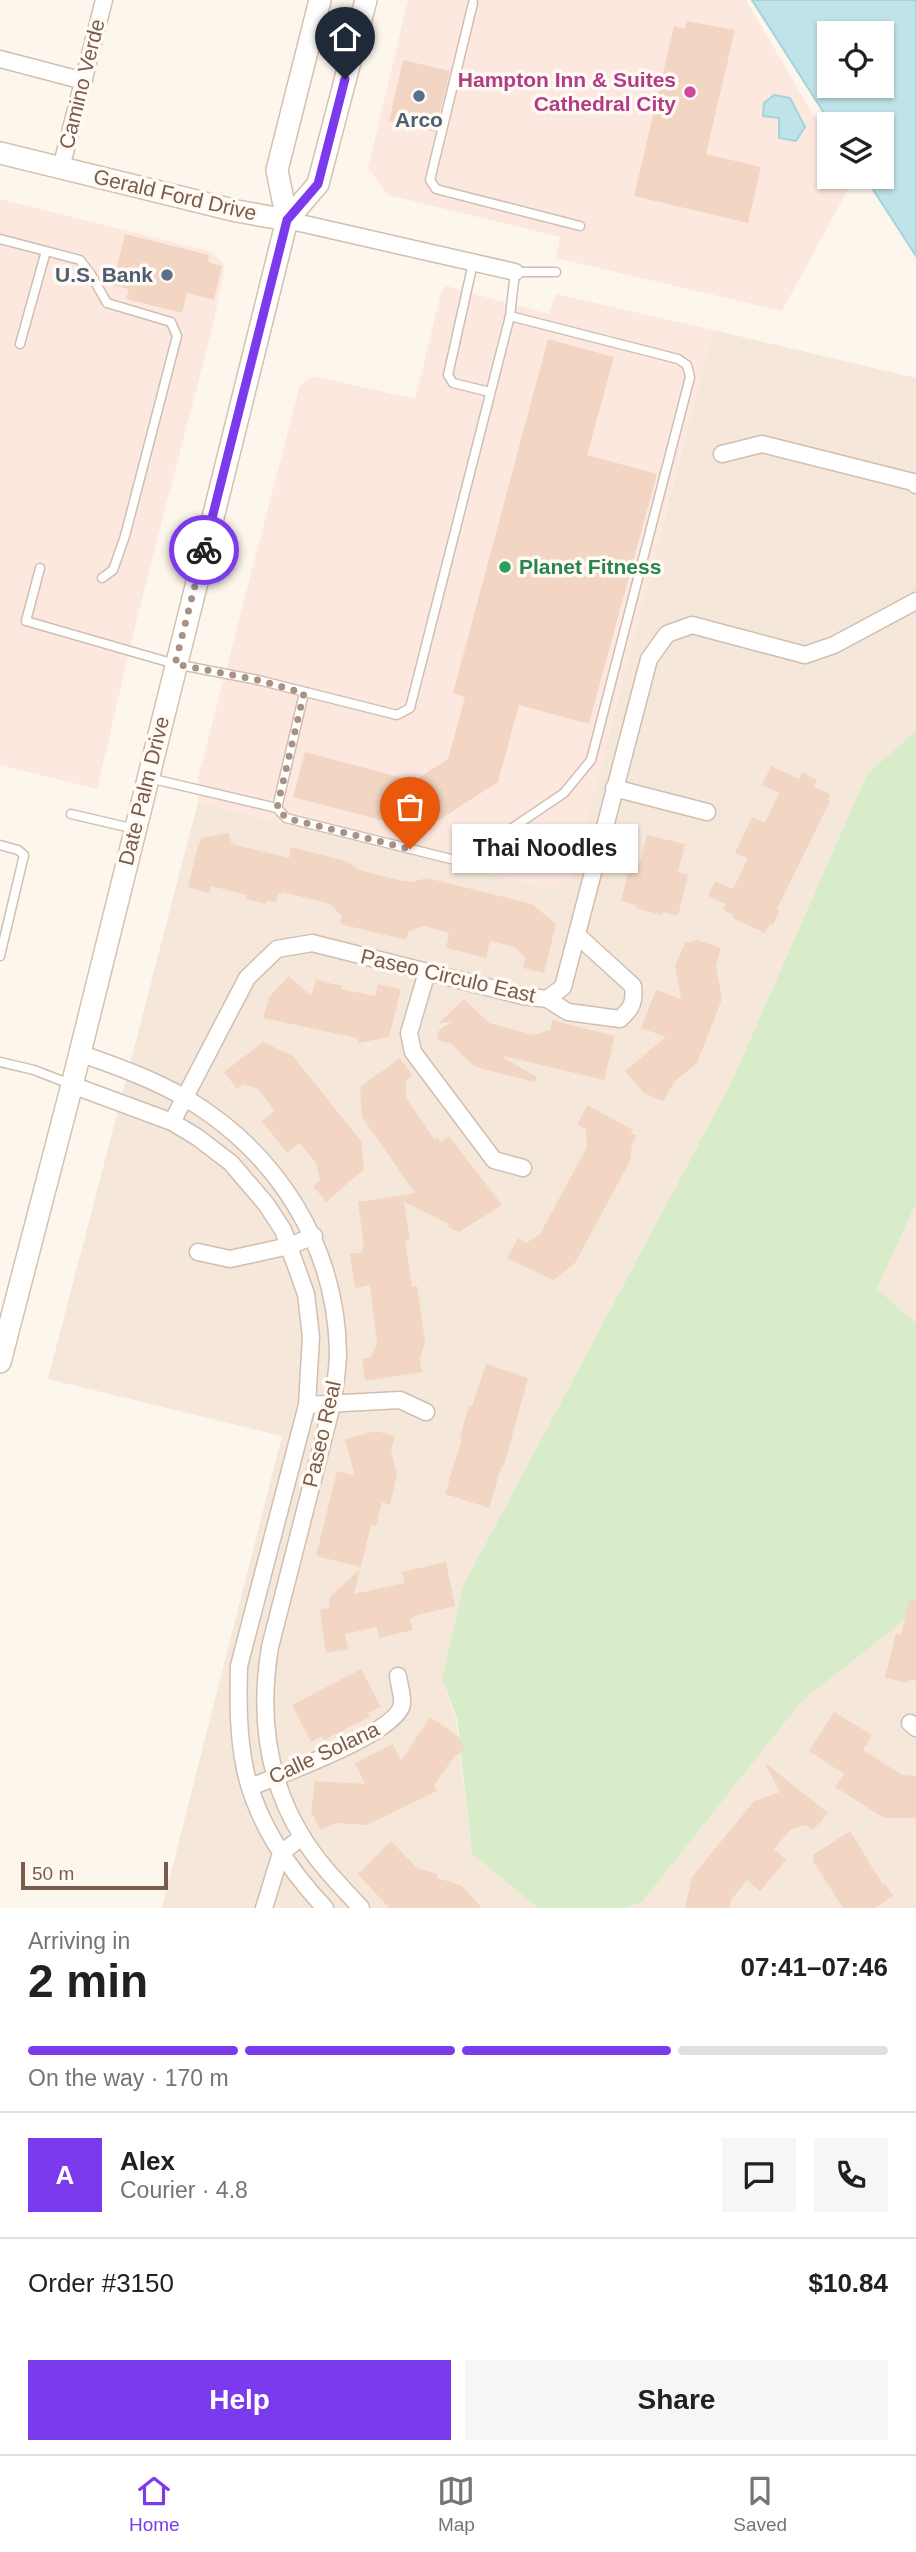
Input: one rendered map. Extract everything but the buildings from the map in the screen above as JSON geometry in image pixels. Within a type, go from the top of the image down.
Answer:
[{"type":"main road","name":"Date Palm Drive","points":[[0,1362],[72,1085],[287,220],[277,170],[320,0]]},
{"type":"main road","name":"Date Palm Drive","points":[[287,220],[318,184],[366,0]]},
{"type":"main road","name":"Gerald Ford Drive","points":[[0,153],[287,220]]},
{"type":"street","name":"Camino Verde","points":[[61,168],[104,0]]},
{"type":"street","points":[[0,59],[84,80]]},
{"type":"street","name":"Gerald Ford Drive","points":[[287,220],[515,272]]},
{"type":"street","points":[[722,454],[762,444],[913,482],[916,485]]},
{"type":"street","name":"Paseo Circulo East","points":[[172,1122],[247,978],[277,949],[312,943],[547,999],[563,987],[649,659],[667,634],[692,625],[805,655],[834,645],[916,601]]},
{"type":"street","points":[[614,788],[707,812]]},
{"type":"street","points":[[547,999],[568,1012],[620,1019],[632,1009],[633,986],[577,935]]},
{"type":"street","points":[[426,972],[409,1034],[413,1052],[494,1160],[523,1168]]},
{"type":"street","name":"Paseo Real","points":[[79,1054],[120,1067],[186,1098],[237,1135],[278,1181],[314,1236],[324,1265],[336,1326],[338,1353],[332,1405],[270,1647],[264,1695],[267,1743],[274,1777],[302,1837],[361,1908]]},
{"type":"street","name":"Paseo Real","points":[[72,1085],[172,1122],[217,1151],[246,1180],[283,1230],[306,1294],[311,1363],[307,1405],[239,1667],[238,1704],[245,1770],[267,1830],[281,1853],[325,1908]]},
{"type":"street","points":[[198,1252],[230,1259],[289,1246],[314,1236]]},
{"type":"street","points":[[307,1405],[400,1400],[426,1412]]},
{"type":"street","points":[[258,1591],[283,1597]]},
{"type":"street","name":"Calle Solana","points":[[251,1787],[373,1734],[396,1717],[402,1703],[398,1676]]},
{"type":"street","points":[[264,1908],[281,1853],[302,1837]]},
{"type":"lane","points":[[473,3],[430,180],[436,190],[580,226]]},
{"type":"lane","points":[[0,239],[79,260],[90,273],[107,303],[172,322],[177,336],[125,536],[113,570],[102,578]]},
{"type":"lane","points":[[20,344],[46,251]]},
{"type":"lane","points":[[474,263],[448,375],[453,383],[490,393]]},
{"type":"lane","points":[[40,568],[26,621],[175,664],[258,680],[397,715],[410,708],[510,316],[515,272],[556,272]]},
{"type":"lane","points":[[147,778],[277,808],[286,818],[459,861],[564,793],[591,760],[690,377],[687,365],[678,359],[510,316]]},
{"type":"lane","points":[[277,808],[304,693]]},
{"type":"lane","points":[[71,814],[135,829]]},
{"type":"lane","points":[[0,845],[18,850],[24,855],[0,956]]},
{"type":"lane","points":[[0,1062],[34,1070],[72,1085]]},
{"type":"shaded area","points":[[408,0],[746,0],[817,121],[817,189],[848,189],[782,311],[556,258],[560,237],[388,195],[368,168]]},
{"type":"shaded area","points":[[0,199],[212,252],[225,266],[214,321],[139,610],[97,789],[0,765]]},
{"type":"shaded area","points":[[446,286],[549,314],[556,294],[713,330],[572,876],[552,889],[198,802],[198,778],[300,385],[313,376],[415,399],[442,290]]},
{"type":"shaded area","points":[[713,330],[916,378],[916,731],[867,774],[731,1083],[463,1586],[442,1678],[456,1719],[472,1854],[538,1908],[162,1908],[282,1436],[48,1379],[198,802],[552,889],[572,876]]},
{"type":"shaded area","points":[[916,1203],[916,1323],[877,1289]]},
{"type":"shaded area","points":[[916,1611],[916,1908],[624,1908],[642,1902],[803,1700]]},
{"type":"green space","points":[[916,731],[916,1203],[877,1289],[916,1323],[916,1611],[803,1700],[642,1902],[624,1908],[538,1908],[472,1854],[457,1719],[442,1678],[463,1586],[731,1083],[867,774]]},
{"type":"water","points":[[752,0],[916,0],[916,256],[873,189],[894,189],[894,112],[823,112]]},
{"type":"water","points":[[774,95],[790,98],[805,127],[796,141],[779,138],[779,118],[763,116],[764,103]]},
{"type":"way so far","points":[[204,550],[175,664],[258,680],[304,693],[277,808],[280,813],[286,818],[410,849]]},
{"type":"place","name":"Hampton Inn & Suites Cathedral City","points":[[690,92]]},
{"type":"place","name":"Arco","points":[[419,96]]},
{"type":"place","name":"U.S. Bank","points":[[167,275]]},
{"type":"place","name":"Planet Fitness","points":[[505,567]]},
{"type":"place","name":"Thai Noodles","points":[[410,849]]},
{"type":"route","points":[[204,550],[287,220],[318,184],[345,79]]}]
